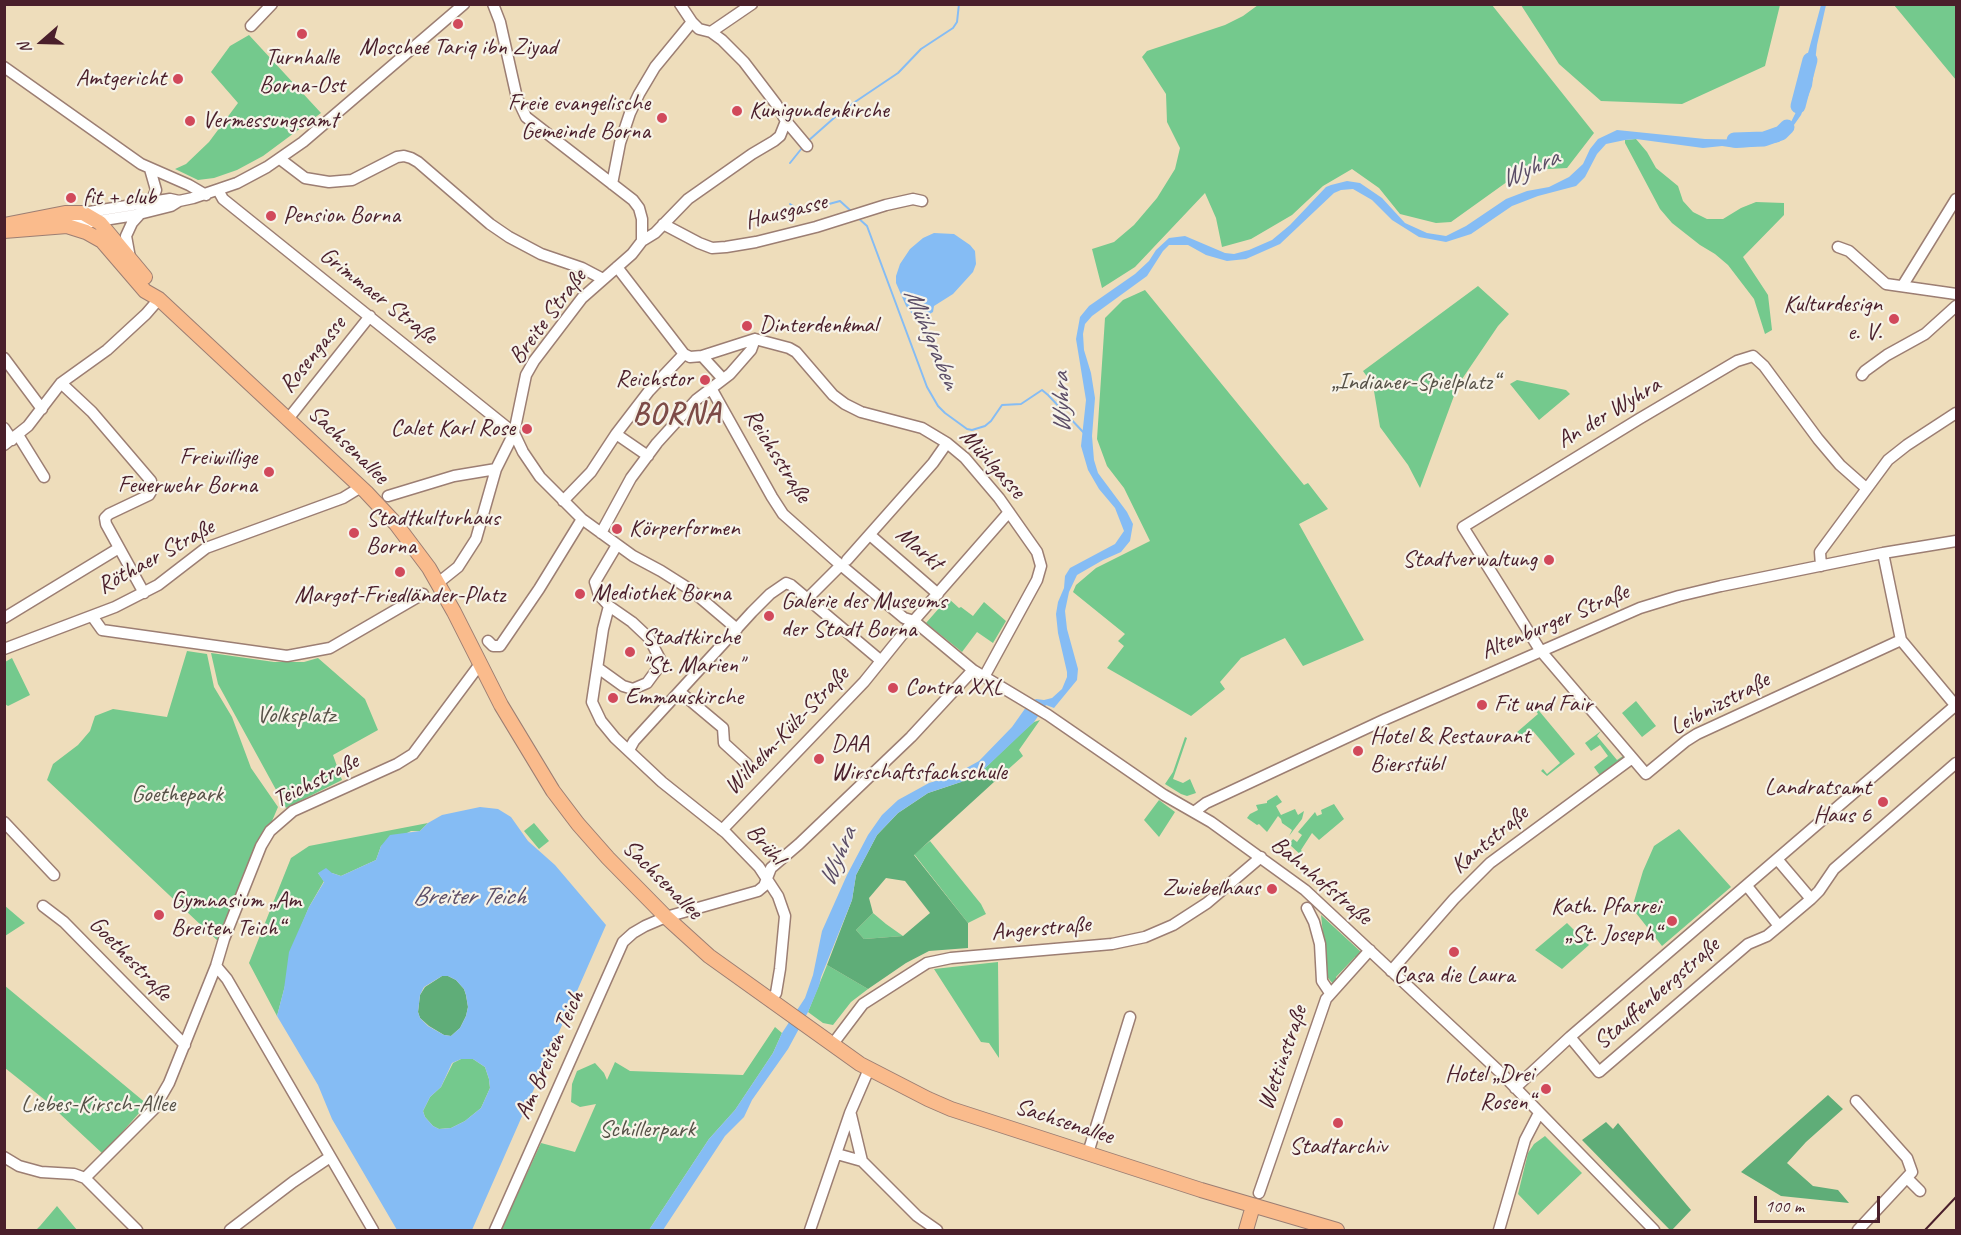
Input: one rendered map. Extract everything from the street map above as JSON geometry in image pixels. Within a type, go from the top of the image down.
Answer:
[{"type":"main road","name":"Sachsenallee","points":[[4,225],[65,213],[83,213],[102,218],[131,262],[156,291],[159,299]]},
{"type":"main road","name":"Sachsenallee","points":[[67,226],[86,232],[107,246],[145,291],[159,299],[361,487],[396,524],[438,583],[522,741],[554,791],[578,824],[608,858],[666,917],[709,956],[832,1045],[907,1090],[951,1109],[1253,1206],[1337,1230]]},
{"type":"main road","points":[[4,231],[67,226]]},
{"type":"main road","points":[[1245,1230],[1253,1206]]},
{"type":"street","points":[[251,26],[272,4]]},
{"type":"street","points":[[102,218],[171,206],[179,201],[206,195],[253,175],[303,142],[464,4]]},
{"type":"street","points":[[493,4],[500,22],[518,99],[526,117],[633,200],[639,208],[642,219],[642,241]]},
{"type":"street","points":[[680,4],[699,29],[711,32],[722,40],[744,62],[805,144]]},
{"type":"street","points":[[711,32],[752,4]]},
{"type":"street","points":[[612,184],[623,133],[639,94],[655,67],[692,22]]},
{"type":"street","points":[[4,67],[150,169],[189,185],[206,195]]},
{"type":"street","name":"Breite Straße","points":[[438,583],[458,567],[476,539],[496,470],[514,433],[526,375],[582,298],[632,254],[642,241],[650,237],[688,199],[780,136],[786,121]]},
{"type":"street","points":[[280,159],[305,178],[329,182],[352,180],[397,157],[411,158],[490,224],[509,237],[542,254],[582,268],[603,279]]},
{"type":"street","points":[[150,169],[156,190],[150,202]]},
{"type":"street","points":[[164,175],[176,189],[179,201]]},
{"type":"street","name":"Grimmaer Straße","points":[[218,190],[223,199],[514,433]]},
{"type":"street","points":[[67,226],[102,218],[150,202],[170,199],[179,201]]},
{"type":"street","name":"Hausgasse","points":[[663,224],[712,248],[756,242],[913,199],[922,201]]},
{"type":"street","points":[[1903,285],[1945,215],[1956,203]]},
{"type":"street","points":[[131,262],[126,236],[132,223],[141,213]]},
{"type":"street","points":[[102,218],[102,237],[107,246]]},
{"type":"street","points":[[1838,247],[1849,251],[1886,284],[1956,294]]},
{"type":"street","points":[[617,267],[684,354],[694,358],[755,339]]},
{"type":"street","points":[[11,440],[42,409],[61,383],[107,350],[159,299]]},
{"type":"street","points":[[1862,375],[1865,370],[1887,355],[1925,334],[1956,306]]},
{"type":"street","name":"Rosengasse","points":[[288,419],[370,316]]},
{"type":"street","points":[[601,533],[627,485],[648,456],[696,400],[730,374],[752,350],[755,339]]},
{"type":"street","name":"Mühlgasse","points":[[755,339],[778,344],[796,352],[833,395],[855,410],[912,424],[933,433],[947,443],[965,458],[1009,512],[1037,552],[1041,566],[1037,579],[984,677]]},
{"type":"street","points":[[562,501],[591,472],[649,391],[684,354]]},
{"type":"street","points":[[702,356],[723,379]]},
{"type":"street","name":"An der Wyhra","points":[[1540,651],[1463,527],[1629,424],[1737,361],[1753,356],[1759,361],[1818,439],[1840,465],[1866,488]]},
{"type":"street","points":[[4,358],[42,409]]},
{"type":"street","points":[[61,383],[92,412],[151,481],[152,490],[149,495],[105,518],[106,524],[144,593]]},
{"type":"street","name":"Reichsstraße","points":[[711,388],[783,514],[844,563]]},
{"type":"street","points":[[1821,566],[1820,552],[1888,460],[1956,413]]},
{"type":"street","points":[[4,428],[11,440],[44,477]]},
{"type":"street","points":[[514,433],[523,452],[540,477],[582,519],[617,545],[691,591],[737,629]]},
{"type":"street","points":[[616,434],[648,456]]},
{"type":"street","points":[[870,535],[933,464],[947,443]]},
{"type":"street","points":[[388,496],[454,476],[496,470]]},
{"type":"street","name":"Röthaer Straße","points":[[4,649],[92,616],[144,593],[206,548],[343,498],[361,487]]},
{"type":"street","points":[[938,594],[1009,512]]},
{"type":"street","points":[[488,641],[493,646],[500,646],[539,589],[582,519]]},
{"type":"street","name":"Markt","points":[[807,599],[870,535],[938,594],[880,660]]},
{"type":"street","name":"Altenburger Straße","points":[[1194,812],[1206,802],[1329,745],[1625,614],[1679,596],[1883,553],[1956,541]]},
{"type":"street","points":[[598,668],[623,686],[633,689],[647,683],[658,668],[660,659],[649,638],[632,622],[609,606],[599,595],[595,582],[617,545]]},
{"type":"street","points":[[4,618],[119,548]]},
{"type":"street","points":[[1883,553],[1901,639],[1955,708]]},
{"type":"street","points":[[844,563],[904,618],[914,621]]},
{"type":"street","points":[[629,750],[634,741],[737,629],[780,587],[786,584],[791,585],[880,660]]},
{"type":"street","points":[[92,616],[102,630],[287,656],[330,648],[423,594]]},
{"type":"street","name":"Brühl","points":[[609,606],[592,694],[595,710],[615,738],[662,782],[722,830],[768,878],[785,916],[776,993],[770,1001]]},
{"type":"street","name":"Bahnhofstraße","points":[[914,621],[973,670],[1048,715],[1179,805],[1211,822],[1305,890],[1515,1088],[1654,1230]]},
{"type":"street","name":"Leibnizstraße","points":[[1540,651],[1646,774],[1686,741],[1901,639]]},
{"type":"street","name":"Wilhelm-Külz-Straße","points":[[722,830],[864,682],[880,660]]},
{"type":"street","name":"Teichstraße","points":[[80,1176],[154,1109],[169,1083],[261,846],[276,824],[292,811],[397,764],[413,754],[480,664]]},
{"type":"street","points":[[666,917],[758,891],[764,886],[771,868],[911,737],[973,670]]},
{"type":"street","points":[[680,692],[723,728],[724,743],[747,764]]},
{"type":"street","name":"Stauffenbergstraße","points":[[1515,1088],[1570,1037],[1955,708]]},
{"type":"street","name":"Kantstraße","points":[[1391,971],[1454,899],[1490,863],[1631,759]]},
{"type":"street","name":"Stauffenbergstraße","points":[[1570,1037],[1599,1072],[1740,951],[1754,940],[1767,936],[1811,899],[1834,869],[1956,763]]},
{"type":"street","points":[[4,822],[54,875]]},
{"type":"street","name":"Angerstraße","points":[[832,1045],[863,1004],[927,963],[942,959],[1112,944],[1145,937],[1173,925],[1207,903],[1261,857]]},
{"type":"street","points":[[1777,860],[1811,899]]},
{"type":"street","points":[[1747,886],[1779,926]]},
{"type":"street","name":"Goethestraße","points":[[43,906],[64,922],[185,1045]]},
{"type":"street","points":[[1307,908],[1314,921],[1320,944],[1322,981],[1330,993]]},
{"type":"street","name":"Am Breiten Teich","points":[[495,1230],[623,942],[645,926],[666,917]]},
{"type":"street","name":"Wettinstraße","points":[[1259,1193],[1323,1006],[1330,993],[1370,950]]},
{"type":"street","points":[[216,966],[227,979],[373,1230]]},
{"type":"street","points":[[1088,1153],[1130,1017]]},
{"type":"street","points":[[810,1230],[850,1113],[869,1069]]},
{"type":"street","points":[[1856,1101],[1907,1158],[1911,1172],[1858,1230]]},
{"type":"street","points":[[850,1113],[862,1161]]},
{"type":"street","points":[[1499,1230],[1525,1140],[1539,1113]]},
{"type":"street","points":[[837,1154],[862,1161],[917,1216],[937,1230]]},
{"type":"street","points":[[4,1157],[19,1166],[41,1172],[80,1176],[137,1230]]},
{"type":"street","points":[[230,1230],[330,1157]]},
{"type":"street","points":[[1907,1179],[1920,1191]]},
{"type":"green space","points":[[1258,5],[1492,5],[1594,133],[1567,168],[1531,170],[1511,179],[1451,222],[1436,223],[1400,214],[1379,188],[1352,169],[1323,186],[1292,215],[1251,239],[1222,247],[1216,218],[1205,193],[1135,267],[1102,288],[1092,249],[1114,242],[1134,225],[1157,198],[1175,169],[1180,148],[1167,122],[1166,94],[1142,57],[1147,51],[1225,25]]},
{"type":"green space","points":[[1521,5],[1780,5],[1765,66],[1682,104],[1601,101],[1559,64]]},
{"type":"green space","points":[[1894,5],[1956,5],[1956,80]]},
{"type":"green space","points":[[249,35],[321,113],[263,156],[237,170],[214,178],[198,180],[175,169],[186,164],[209,142],[238,103],[211,72],[230,46]]},
{"type":"green space","points":[[1636,139],[1656,168],[1678,186],[1683,201],[1693,212],[1707,219],[1723,219],[1756,202],[1784,203],[1784,215],[1743,257],[1768,295],[1772,330],[1765,334],[1754,299],[1728,265],[1672,223],[1660,209],[1625,143],[1625,140]]},
{"type":"green space","name":"„Indianer-Spielplatz“","points":[[1478,286],[1509,314],[1498,326],[1458,385],[1420,488],[1408,465],[1380,427],[1373,385],[1363,371]]},
{"type":"green space","points":[[1145,290],[1304,485],[1308,483],[1328,509],[1299,524],[1364,640],[1303,666],[1285,638],[1241,658],[1220,682],[1225,689],[1191,716],[1107,668],[1124,646],[1118,641],[1125,634],[1073,592],[1076,585],[1096,568],[1150,541],[1124,488],[1107,466],[1097,439],[1105,318],[1123,300]]},
{"type":"green space","points":[[1517,380],[1566,390],[1570,394],[1539,420],[1510,384]]},
{"type":"green space","points":[[948,598],[973,616],[984,602],[1006,621],[993,643],[977,632],[962,652],[926,623]]},
{"type":"green space","name":"Goethepark","points":[[187,651],[207,654],[214,687],[232,717],[251,768],[278,807],[220,943],[47,780],[53,764],[78,745],[90,731],[95,716],[113,709],[167,717]]},
{"type":"green space","name":"Volksplatz","points":[[211,653],[274,662],[304,662],[318,658],[365,699],[378,730],[333,755],[342,780],[286,808],[218,684]]},
{"type":"green space","points":[[12,658],[30,695],[8,706],[5,704],[5,662]]},
{"type":"green space","points":[[1636,701],[1656,726],[1642,737],[1622,713]]},
{"type":"green space","points":[[1535,706],[1575,754],[1547,776],[1541,771],[1543,769],[1547,774],[1560,763],[1533,731],[1523,740],[1516,733],[1538,714]]},
{"type":"green space","points":[[1040,720],[1019,750],[1023,756],[994,782],[981,772],[1022,732]]},
{"type":"green space","points":[[1601,731],[1597,736],[1617,760],[1623,756],[1623,759],[1601,777],[1594,767],[1608,756],[1600,745],[1591,751],[1585,743]]},
{"type":"green space","points":[[1185,737],[1187,738],[1173,779],[1183,783],[1190,779],[1196,793],[1187,796],[1165,784],[1173,772]]},
{"type":"green space","points":[[981,772],[994,782],[914,855],[968,923],[968,948],[929,951],[906,963],[868,989],[827,965],[852,900],[856,875],[877,835],[898,813],[928,793],[961,782]],"holes":[[[886,878],[905,881],[930,913],[903,936],[864,939],[856,930],[873,913],[869,898]]]},
{"type":"green space","points":[[1277,795],[1282,802],[1276,806],[1281,815],[1295,809],[1298,815],[1304,811],[1302,819],[1289,836],[1292,830],[1282,823],[1278,816],[1267,832],[1259,824],[1247,818],[1258,810],[1256,805],[1267,803]]},
{"type":"green space","points":[[1159,800],[1175,812],[1159,837],[1144,820]]},
{"type":"green space","points":[[1334,804],[1344,819],[1319,840],[1312,833],[1301,850],[1304,854],[1302,856],[1289,844],[1293,839],[1297,842],[1302,835],[1298,832],[1315,812],[1317,816],[1322,814],[1321,810]]},
{"type":"green space","points":[[428,823],[420,831],[411,831],[381,846],[376,860],[341,876],[332,873],[318,873],[324,881],[300,929],[277,1016],[249,963],[291,858],[309,846]]},
{"type":"green space","points":[[534,823],[549,841],[539,849],[524,831]]},
{"type":"green space","points":[[1679,829],[1731,887],[1662,946],[1632,908],[1643,871],[1654,846]]},
{"type":"green space","points":[[930,841],[981,904],[986,914],[968,923],[914,854]]},
{"type":"green space","points":[[4,905],[25,923],[5,936],[4,936]]},
{"type":"green space","points":[[873,913],[903,936],[864,939],[856,930]]},
{"type":"green space","points":[[1321,915],[1361,952],[1359,957],[1355,957],[1336,977],[1333,984],[1324,973]]},
{"type":"green space","points":[[1567,923],[1589,945],[1562,969],[1535,950]]},
{"type":"green space","points":[[998,962],[999,1058],[989,1043],[981,1042],[934,969]]},
{"type":"green space","points":[[827,965],[868,989],[851,1002],[833,1025],[823,1023],[808,1012]]},
{"type":"green space","points":[[442,976],[456,980],[464,989],[468,1007],[460,1028],[451,1036],[444,1035],[429,1026],[420,1018],[418,1012],[420,995],[425,987]]},
{"type":"green space","name":"Liebes-Kirsch-Allee","points":[[4,985],[147,1104],[103,1154],[45,1100],[5,1068]]},
{"type":"green space","name":"Schillerpark","points":[[775,1027],[782,1033],[773,1053],[735,1110],[709,1139],[649,1230],[501,1230],[541,1143],[575,1152],[596,1104],[580,1107],[571,1102],[572,1084],[577,1071],[595,1063],[607,1080],[615,1062],[630,1071],[743,1075]]},
{"type":"green space","points":[[461,1059],[473,1059],[485,1067],[490,1088],[481,1108],[465,1121],[451,1128],[439,1129],[425,1117],[423,1111],[430,1097],[441,1087],[453,1063]]},
{"type":"green space","points":[[1828,1095],[1843,1109],[1806,1142],[1787,1163],[1813,1186],[1838,1190],[1849,1203],[1781,1196],[1741,1172]]},
{"type":"green space","points":[[1606,1122],[1613,1129],[1618,1123],[1691,1210],[1672,1230],[1582,1140]]},
{"type":"green space","points":[[1545,1136],[1582,1173],[1538,1215],[1518,1194],[1528,1153],[1534,1144]]},
{"type":"green space","points":[[57,1206],[77,1230],[36,1230],[40,1226]]},
{"type":"water","points":[[1821,5],[1826,5],[1817,45],[1812,86],[1801,115],[1779,142],[1736,148],[1722,146],[1703,148],[1636,139],[1606,144],[1597,154],[1585,177],[1576,186],[1512,206],[1471,234],[1446,242],[1419,237],[1392,220],[1372,200],[1353,189],[1341,190],[1334,193],[1280,244],[1246,259],[1227,261],[1206,255],[1188,245],[1169,245],[1147,276],[1092,316],[1085,324],[1083,334],[1084,350],[1095,398],[1092,436],[1094,460],[1098,473],[1127,512],[1133,524],[1130,541],[1121,552],[1077,575],[1069,592],[1065,611],[1067,629],[1078,669],[1077,680],[1054,708],[1046,705],[1034,722],[981,772],[961,782],[928,793],[898,813],[877,835],[856,875],[852,900],[819,986],[788,1049],[752,1100],[744,1117],[725,1136],[663,1230],[649,1230],[709,1139],[735,1110],[773,1053],[782,1033],[805,998],[813,975],[822,931],[847,875],[868,835],[882,815],[898,800],[929,783],[952,776],[979,761],[1012,727],[1029,703],[1036,699],[1052,698],[1062,689],[1067,672],[1056,614],[1065,576],[1070,568],[1115,544],[1124,531],[1115,508],[1099,489],[1088,470],[1081,446],[1086,400],[1076,339],[1080,317],[1089,306],[1135,274],[1169,238],[1185,236],[1225,253],[1234,254],[1249,250],[1272,240],[1290,225],[1326,187],[1347,181],[1360,183],[1382,198],[1405,223],[1427,233],[1446,236],[1466,226],[1506,199],[1527,191],[1549,187],[1569,177],[1583,164],[1598,139],[1617,130],[1705,139],[1759,140],[1770,138],[1791,122],[1798,108],[1805,81],[1808,53]]},
{"type":"water","points":[[934,233],[954,234],[970,245],[975,251],[976,264],[973,272],[953,294],[934,306],[933,312],[919,317],[912,314],[906,306],[896,283],[896,276],[900,264],[910,249],[923,238]]},
{"type":"water","name":"Breiter Teich","points":[[480,807],[498,809],[511,817],[528,841],[555,865],[606,925],[472,1230],[397,1230],[332,1119],[318,1085],[277,1016],[284,989],[289,952],[309,907],[324,882],[318,873],[326,868],[341,876],[376,860],[381,846],[390,835],[420,831],[442,815]],"holes":[[[442,976],[456,980],[464,989],[468,1007],[460,1028],[451,1036],[444,1035],[428,1026],[420,1018],[418,1012],[420,995],[424,987]],[[461,1059],[473,1059],[485,1067],[490,1088],[481,1108],[465,1121],[451,1128],[439,1129],[433,1126],[423,1111],[430,1097],[441,1087],[452,1063]]]},
{"type":"waterway","name":"Mühlgraben","points":[[808,141],[843,110],[898,73],[921,49],[953,28],[957,22],[959,4]]},
{"type":"waterway","name":"Wyhra","points":[[1798,106],[1810,60]]},
{"type":"waterway","name":"Wyhra","points":[[1734,140],[1764,139],[1781,133],[1787,127]]},
{"type":"waterway","name":"Mühlgraben","points":[[790,163],[802,148]]},
{"type":"waterway","name":"Mühlgraben","points":[[790,204],[800,211],[840,201],[851,211]]},
{"type":"waterway","name":"Mühlgraben","points":[[857,217],[867,226],[927,387],[945,413],[967,429],[972,430],[985,426],[1002,405],[1021,404],[1042,390],[1085,434]]},
{"type":"railway","points":[[1925,1230],[1956,1197]]},
{"type":"place","name":"Moschee Tariq ibn Ziyad","points":[[458,24]]},
{"type":"place","name":"Turnhalle Borna-Ost","points":[[302,34]]},
{"type":"place","name":"Amtgericht","points":[[178,79]]},
{"type":"place","name":"Kunigundenkirche","points":[[737,111]]},
{"type":"place","name":"Freie evangelische Gemeinde Borna","points":[[662,118]]},
{"type":"place","name":"Vermessungsamt","points":[[190,121]]},
{"type":"place","name":"fit + club","points":[[71,198]]},
{"type":"place","name":"Pension Borna","points":[[271,216]]},
{"type":"place","name":"Kulturdesign e. V.","points":[[1894,319]]},
{"type":"place","name":"Dinterdenkmal","points":[[747,326]]},
{"type":"place","name":"Reichstor","points":[[705,380]]},
{"type":"place","name":"Calet Karl Rose","points":[[527,429]]},
{"type":"place","name":"Freiwillige Feuerwehr Borna","points":[[269,472]]},
{"type":"place","name":"Körperformen","points":[[617,529]]},
{"type":"place","name":"Stadtkulturhaus Borna","points":[[354,533]]},
{"type":"place","name":"Stadtverwaltung","points":[[1549,560]]},
{"type":"place","name":"Margot-Friedländer-Platz","points":[[400,572]]},
{"type":"place","name":"Mediothek Borna","points":[[580,594]]},
{"type":"place","name":"Galerie des Museums der Stadt Borna","points":[[769,616]]},
{"type":"place","name":"Stadtkirche \"St. Marien\"","points":[[630,652]]},
{"type":"place","name":"Contra XXL","points":[[893,688]]},
{"type":"place","name":"Emmauskirche","points":[[613,698]]},
{"type":"place","name":"Fit und Fair","points":[[1482,705]]},
{"type":"place","name":"Hotel & Restaurant Bierstübl","points":[[1358,751]]},
{"type":"place","name":"DAA Wirschaftsfachschule","points":[[819,759]]},
{"type":"place","name":"Landratsamt Haus 6","points":[[1883,802]]},
{"type":"place","name":"Zwiebelhaus","points":[[1272,889]]},
{"type":"place","name":"Gymnasium „Am Breiten Teich“","points":[[159,915]]},
{"type":"place","name":"Kath. Pfarrei „St. Joseph“","points":[[1672,921]]},
{"type":"place","name":"Casa die Laura","points":[[1454,952]]},
{"type":"place","name":"Hotel „Drei Rosen“","points":[[1546,1089]]},
{"type":"place","name":"Stadtarchiv","points":[[1338,1123]]},
{"type":"district","name":"BORNA","points":[[677,415]]}]
